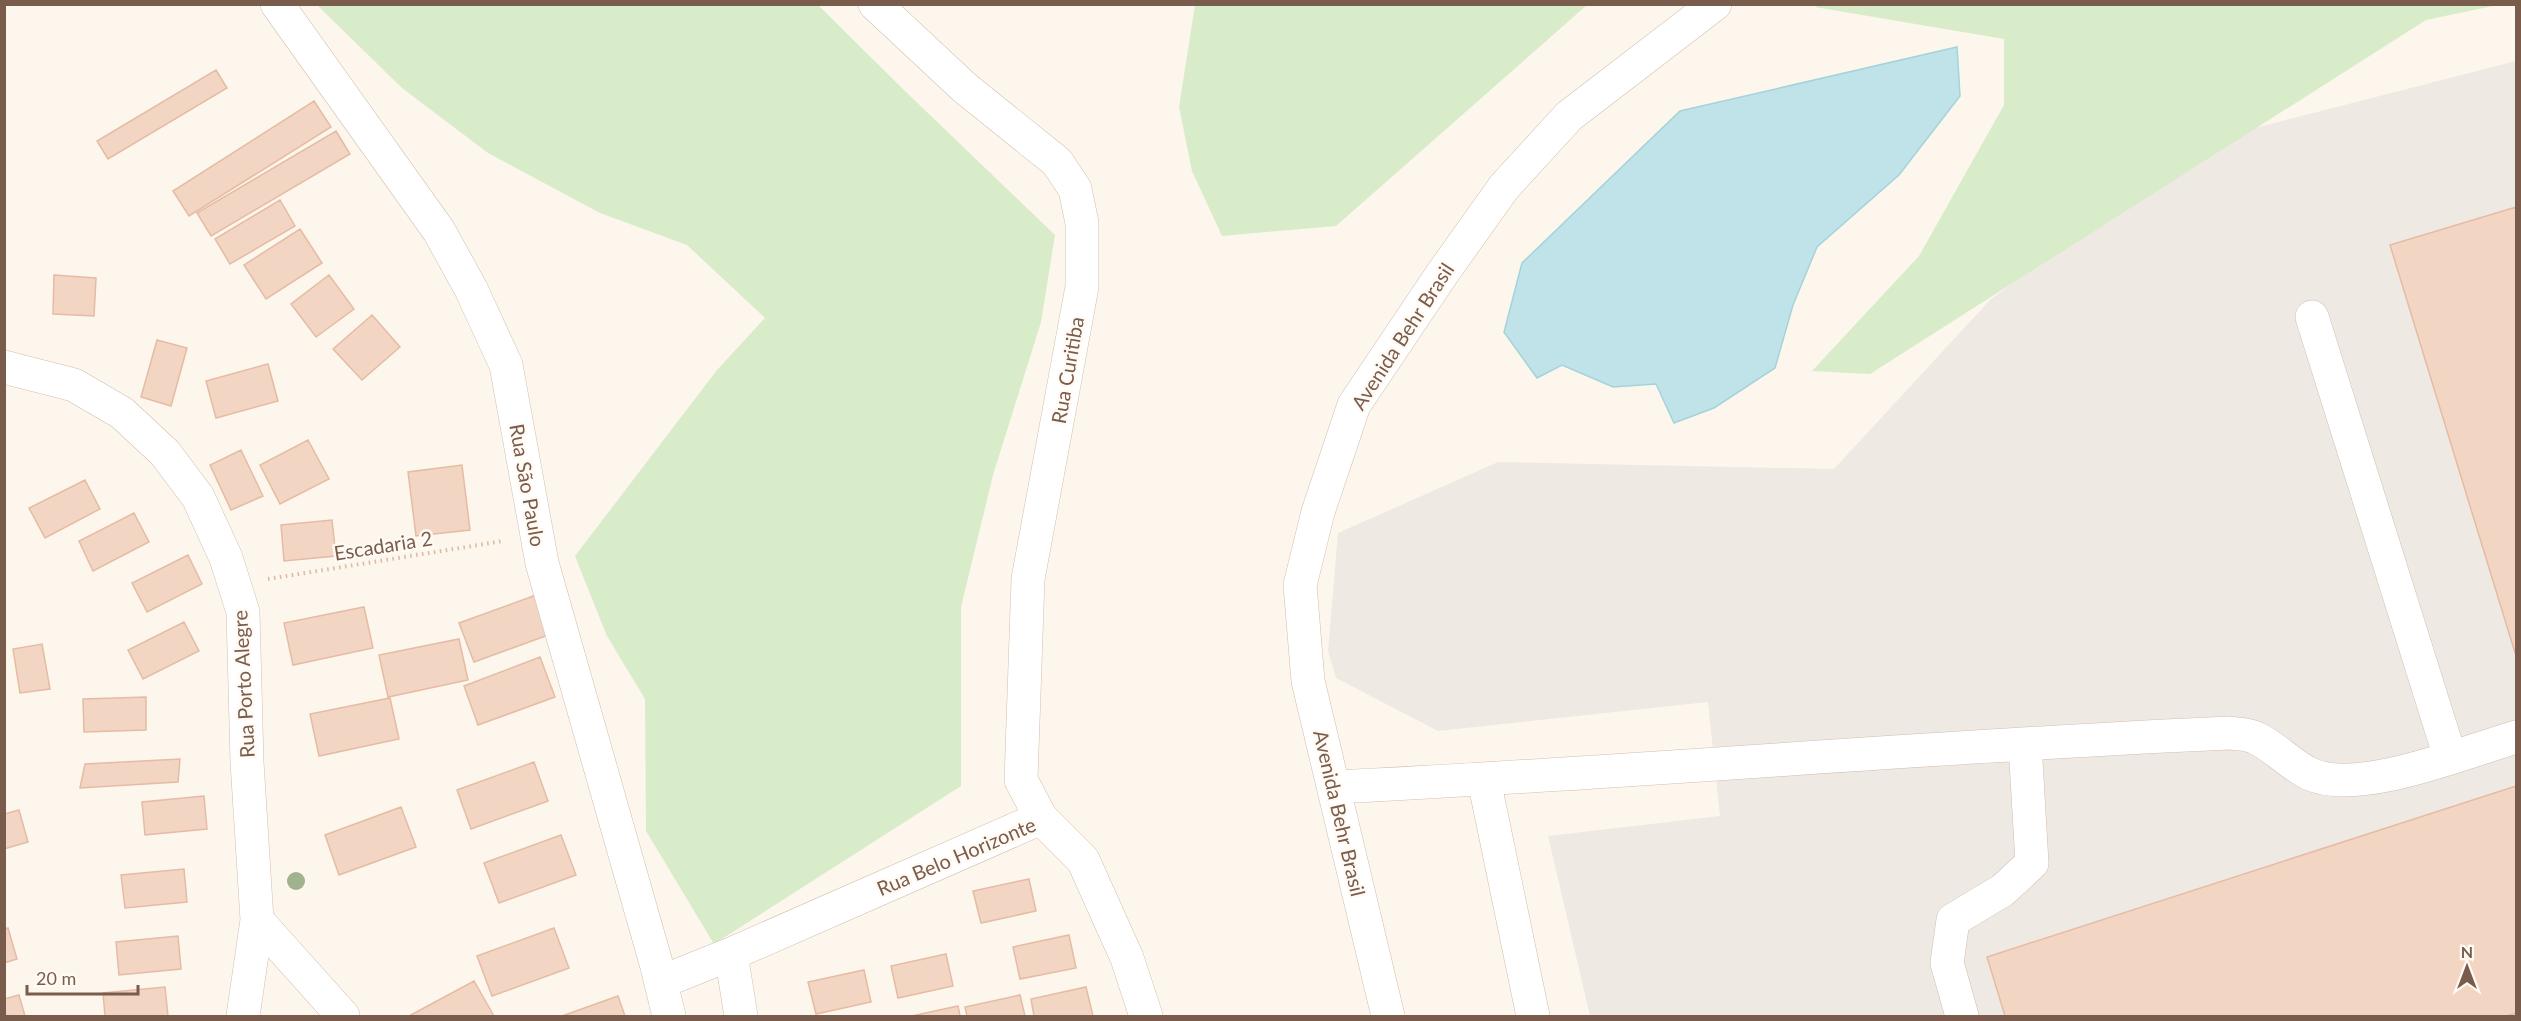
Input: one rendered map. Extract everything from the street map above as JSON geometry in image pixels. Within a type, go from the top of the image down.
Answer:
[{"type":"street","name":"Rua São Paulo","points":[[277,4],[439,231],[471,289],[506,365],[542,563],[669,1017]]},
{"type":"street","name":"Rua Curitiba","points":[[876,4],[965,88],[1057,162],[1075,189],[1080,212],[1082,287],[1028,579],[1021,780],[1041,818]]},
{"type":"street","name":"Avenida Behr Brasil","points":[[1388,1017],[1308,681],[1300,585],[1318,512],[1354,405],[1504,187],[1569,116],[1714,4]]},
{"type":"street","points":[[2312,317],[2450,757]]},
{"type":"street","name":"Rua Porto Alegre","points":[[4,367],[74,385],[122,413],[165,453],[198,497],[226,558],[243,612],[247,762],[257,920],[243,1017]]},
{"type":"street","points":[[1334,787],[1484,780],[2025,744],[2219,734],[2255,736],[2310,773],[2331,780],[2382,777],[2517,737]]},
{"type":"street","points":[[1962,1017],[1947,963],[1953,920],[2003,890],[2032,862],[2025,744]]},
{"type":"street","points":[[1484,780],[1533,1017]]},
{"type":"street","name":"Rua Belo Horizonte","points":[[661,982],[1041,818],[1083,860],[1127,958],[1146,1017]]},
{"type":"street","points":[[257,920],[343,1017]]},
{"type":"street","points":[[730,954],[741,1017]]},
{"type":"path","name":"Escadaria 2","points":[[235,585],[537,536]]},
{"type":"shaded area","points":[[2516,61],[2516,1016],[1590,1016],[1548,836],[1720,816],[1708,702],[1438,731],[1336,678],[1328,651],[1338,533],[1498,462],[1834,469],[1990,300],[2197,143]]},
{"type":"green space","points":[[1195,4],[1587,5],[1336,226],[1222,236],[1192,171],[1179,107]]},
{"type":"green space","points":[[317,5],[818,5],[1055,235],[1041,322],[993,475],[961,607],[961,786],[714,944],[646,831],[645,699],[607,636],[575,556],[717,370],[765,318],[687,245],[600,213],[488,153],[402,88]]},
{"type":"green space","points":[[1819,5],[2498,5],[2426,20],[1870,374],[1812,371],[1919,256],[2004,105],[2004,39],[1815,7]]},
{"type":"water","points":[[1957,47],[1960,96],[1899,175],[1817,247],[1793,305],[1775,368],[1714,408],[1674,423],[1656,384],[1613,387],[1562,365],[1537,378],[1504,332],[1522,263],[1680,111]]},
{"type":"building","points":[[216,70],[227,88],[108,159],[97,141]]},
{"type":"building","points":[[314,101],[331,127],[189,216],[173,191]]},
{"type":"building","points":[[336,131],[350,154],[211,236],[197,213]]},
{"type":"building","points":[[280,200],[295,226],[230,264],[215,239]]},
{"type":"building","points":[[2516,207],[2516,656],[2390,245]]},
{"type":"building","points":[[300,229],[322,263],[266,299],[244,265]]},
{"type":"building","points":[[54,275],[96,278],[94,316],[53,314]]},
{"type":"building","points":[[329,275],[354,309],[316,337],[291,304]]},
{"type":"building","points":[[372,315],[400,347],[362,380],[333,349]]},
{"type":"building","points":[[157,340],[187,348],[171,406],[141,397]]},
{"type":"building","points":[[268,364],[278,401],[216,418],[206,381]]},
{"type":"building","points":[[308,440],[329,479],[280,504],[260,465]]},
{"type":"building","points":[[241,450],[263,496],[231,510],[210,465]]},
{"type":"building","points":[[462,465],[470,530],[416,536],[408,472]]},
{"type":"building","points":[[85,480],[100,509],[45,538],[29,508]]},
{"type":"building","points":[[134,513],[149,542],[93,571],[79,541]]},
{"type":"building","points":[[332,520],[336,556],[284,561],[281,525]]},
{"type":"building","points":[[188,555],[202,584],[147,612],[132,583]]},
{"type":"building","points":[[536,595],[551,634],[474,662],[459,623]]},
{"type":"building","points":[[364,607],[373,648],[293,665],[284,623]]},
{"type":"building","points":[[184,622],[199,651],[143,679],[128,650]]},
{"type":"building","points":[[459,639],[468,680],[388,697],[379,655]]},
{"type":"building","points":[[42,644],[50,689],[20,693],[13,649]]},
{"type":"building","points":[[540,657],[555,697],[478,725],[464,686]]},
{"type":"building","points":[[146,697],[146,730],[84,732],[83,699]]},
{"type":"building","points":[[390,698],[399,739],[319,756],[310,714]]},
{"type":"building","points":[[180,759],[178,782],[80,788],[85,764]]},
{"type":"building","points":[[534,762],[548,801],[471,829],[457,790]]},
{"type":"building","points":[[2516,786],[2516,1013],[2506,1016],[2005,1016],[1987,957]]},
{"type":"building","points":[[204,796],[207,829],[145,835],[142,802]]},
{"type":"building","points":[[401,807],[416,847],[339,875],[325,835]]},
{"type":"building","points":[[19,810],[28,842],[4,849],[4,814]]},
{"type":"building","points":[[561,835],[576,875],[499,903],[484,863]]},
{"type":"building","points":[[184,869],[187,902],[125,908],[121,875]]},
{"type":"building","points":[[1029,879],[1036,911],[981,923],[973,891]]},
{"type":"building","points":[[8,928],[17,959],[4,963],[4,929]]},
{"type":"building","points":[[554,928],[569,968],[492,996],[477,956]]},
{"type":"building","points":[[1069,935],[1076,968],[1020,979],[1013,947]]},
{"type":"building","points":[[178,936],[181,969],[119,975],[116,942]]},
{"type":"building","points":[[946,954],[953,986],[898,998],[891,966]]},
{"type":"building","points":[[864,970],[871,1002],[816,1014],[808,982]]},
{"type":"building","points":[[474,981],[494,1016],[409,1016]]},
{"type":"building","points":[[165,987],[168,1016],[105,1016],[103,993]]},
{"type":"building","points":[[1086,987],[1093,1016],[1034,1016],[1031,999]]},
{"type":"building","points":[[19,995],[25,1016],[4,1016],[4,999]]},
{"type":"building","points":[[1020,995],[1025,1016],[967,1016],[965,1007]]},
{"type":"building","points":[[618,996],[625,1016],[562,1016]]},
{"type":"building","points":[[958,1006],[960,1016],[912,1016]]}]
